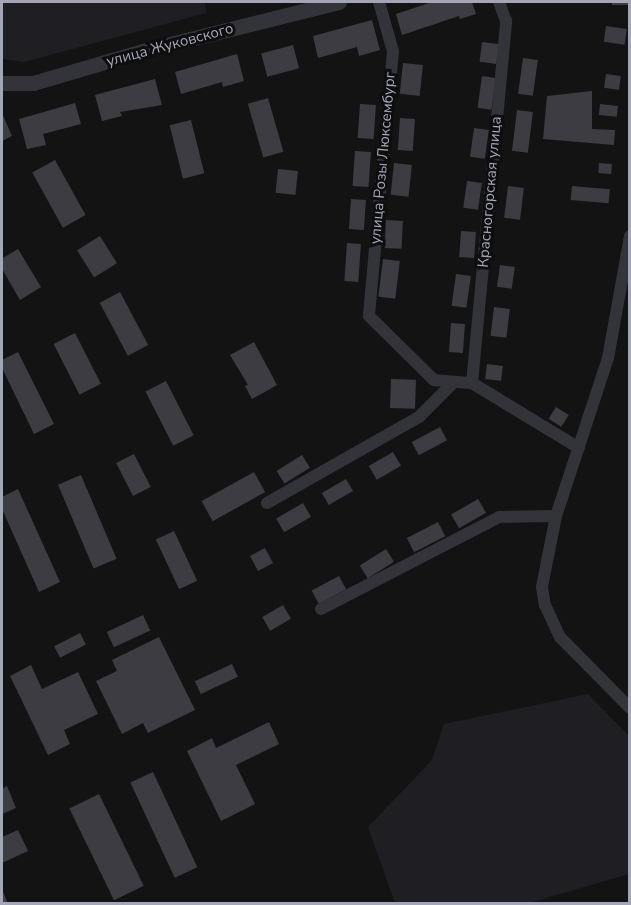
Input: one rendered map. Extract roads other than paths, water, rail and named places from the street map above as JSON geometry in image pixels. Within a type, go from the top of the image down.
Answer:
[{"type":"street","name":"улица Жуковского","points":[[2,83],[33,83],[146,50],[339,2]]},
{"type":"street","name":"улица Розы Люксембург","points":[[379,2],[393,51],[369,316],[434,380],[454,382]]},
{"type":"street","name":"Красногорская улица","points":[[472,383],[506,21],[499,2]]},
{"type":"street","points":[[630,236],[608,358],[556,516],[542,587],[551,623],[572,653],[630,708]]},
{"type":"street","points":[[267,503],[419,417],[454,382],[472,383],[579,448]]},
{"type":"street","points":[[321,609],[500,517],[556,516]]}]
